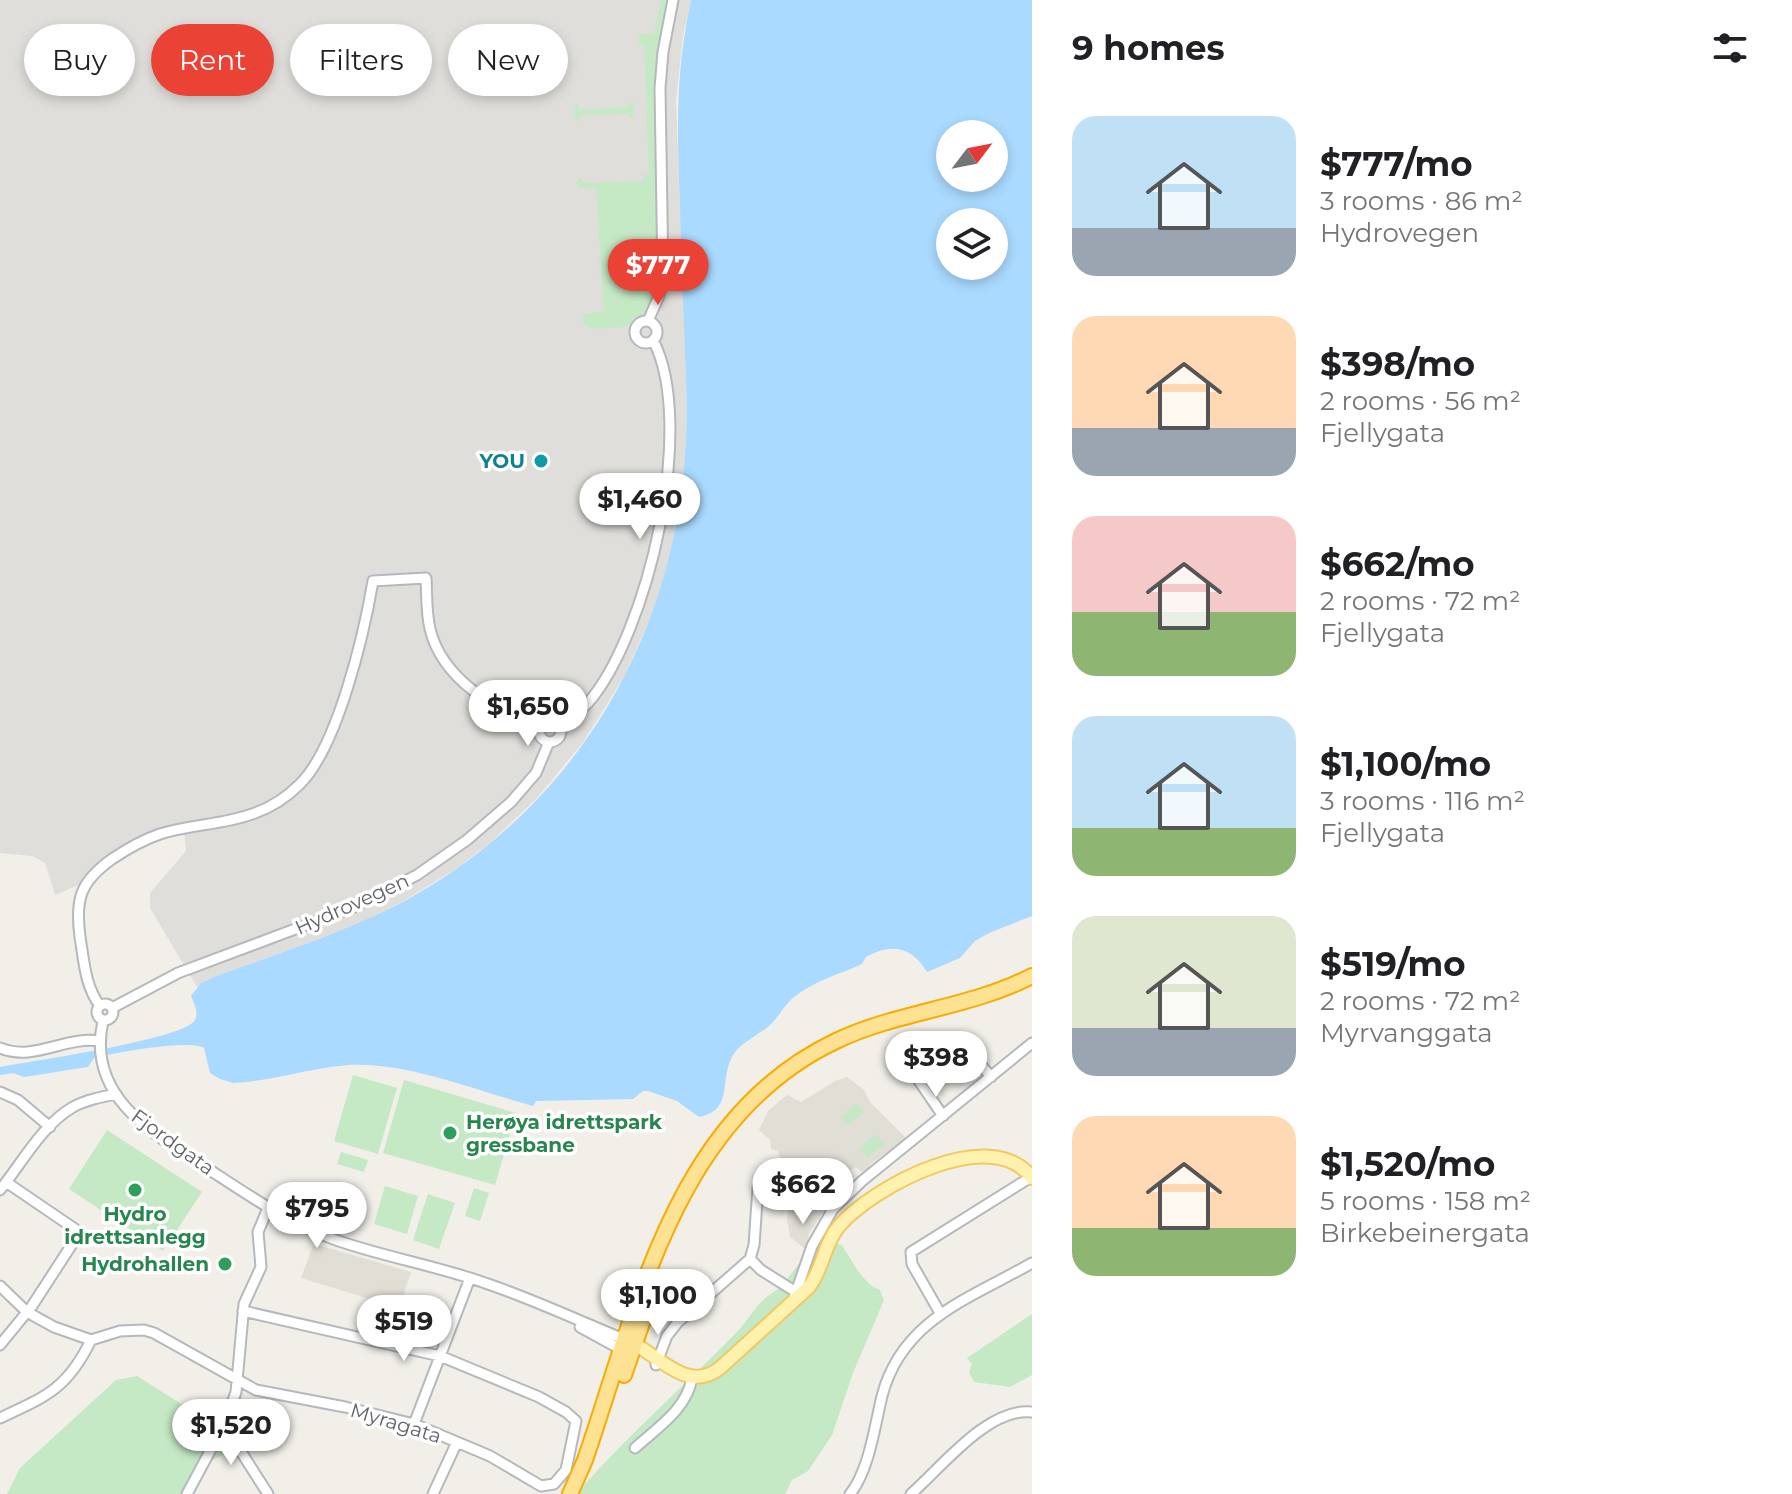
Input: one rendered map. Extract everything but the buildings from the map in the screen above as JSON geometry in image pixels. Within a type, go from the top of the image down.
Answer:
[{"type":"highway","points":[[577,1494],[596,1453],[666,1228],[679,1199],[709,1151],[737,1115],[767,1085],[805,1058],[865,1029],[990,995],[1032,976]]},
{"type":"highway","points":[[570,1494],[628,1347]]},
{"type":"main road","points":[[628,1347],[692,1378],[703,1378],[716,1372],[813,1281],[830,1239],[842,1223],[866,1203],[938,1166],[980,1156],[1007,1160],[1032,1178]]},
{"type":"street","points":[[653,340],[642,342],[637,336],[639,324],[648,321],[663,278],[659,103],[663,52],[673,0]]},
{"type":"street","points":[[558,725],[590,701],[608,673],[639,603],[653,558],[664,501],[670,430],[666,372],[653,340],[657,329],[648,321]]},
{"type":"street","points":[[0,1048],[26,1053],[85,1040],[99,1049],[103,1021],[97,1014],[100,1006],[88,980],[78,921],[79,899],[84,885],[106,864],[142,841],[167,832],[254,814],[284,798],[305,779],[320,757],[331,731],[364,632],[373,581],[426,578],[430,627],[446,663],[463,683],[485,698],[540,726]]},
{"type":"street","points":[[549,720],[558,725],[560,735],[549,742],[540,734],[540,726],[549,720]]},
{"type":"street","name":"Hydrovegen","points":[[112,1008],[178,973],[354,907],[417,875],[467,840],[511,802],[536,773],[549,742]]},
{"type":"street","points":[[100,1006],[108,1004],[112,1008],[112,1017],[103,1021]]},
{"type":"street","points":[[750,1259],[794,1297],[821,1227],[833,1209],[862,1181],[1032,1043]]},
{"type":"street","name":"Fjordgata","points":[[99,1049],[116,1094],[129,1112],[156,1135],[268,1208],[337,1240],[470,1278],[572,1319],[577,1326],[628,1347]]},
{"type":"street","points":[[943,1116],[915,1075],[914,1065],[968,1049],[991,1077]]},
{"type":"street","points":[[0,1092],[18,1100],[50,1127]]},
{"type":"street","points":[[0,1345],[27,1312],[78,1235],[64,1222],[3,1186],[50,1127],[72,1108],[116,1094]]},
{"type":"street","points":[[940,1313],[912,1264],[911,1252],[1032,1178]]},
{"type":"street","points":[[661,1364],[666,1339],[678,1322],[750,1259],[754,1245],[758,1187]]},
{"type":"street","points":[[187,1494],[225,1423],[238,1381],[245,1299],[261,1267],[258,1232],[268,1208]]},
{"type":"street","points":[[850,1494],[864,1469],[883,1392],[893,1367],[916,1334],[940,1313],[1032,1263]]},
{"type":"street","points":[[414,1424],[470,1278]]},
{"type":"street","points":[[0,1286],[27,1312],[54,1327],[91,1340],[56,1390],[38,1402],[0,1418]]},
{"type":"street","points":[[243,1311],[440,1356]]},
{"type":"street","name":"Myragata","points":[[91,1340],[120,1331],[144,1330],[169,1340],[256,1390],[414,1424],[490,1456],[541,1486],[554,1484],[566,1470],[576,1421],[539,1397],[440,1356]]},
{"type":"street","points":[[635,1448],[684,1402],[692,1378]]},
{"type":"street","points":[[911,1494],[980,1431],[1005,1414],[1018,1410],[1032,1412]]},
{"type":"street","points":[[225,1423],[268,1494]]},
{"type":"street","points":[[433,1494],[457,1442]]},
{"type":"shaded area","points":[[0,0],[691,0],[683,36],[676,101],[687,409],[685,472],[671,555],[656,605],[625,675],[584,741],[537,798],[491,842],[457,868],[359,924],[207,980],[197,987],[150,908],[150,893],[186,851],[184,827],[146,838],[100,872],[87,896],[83,883],[55,895],[45,863],[32,856],[0,853]]},
{"type":"shaded area","points":[[847,1077],[864,1090],[870,1102],[906,1138],[871,1164],[864,1174],[856,1167],[846,1172],[844,1175],[849,1182],[834,1195],[808,1235],[808,1251],[790,1237],[787,1218],[791,1188],[778,1151],[771,1149],[770,1140],[759,1130],[768,1111],[787,1095],[801,1102]]},
{"type":"shaded area","points":[[313,1246],[411,1272],[399,1308],[301,1278]]},
{"type":"green space","points":[[661,0],[669,0],[656,98],[660,250],[654,293],[645,311],[633,323],[614,328],[591,328],[584,325],[583,314],[604,311],[596,189],[579,188],[578,178],[582,178],[583,183],[643,181],[643,175],[649,175],[644,46],[639,45],[638,34],[654,33]]},
{"type":"green space","points":[[629,102],[634,104],[633,119],[629,114],[580,115],[579,121],[574,118],[575,105],[579,104],[579,110],[629,107]]},
{"type":"green space","points":[[353,1075],[397,1088],[378,1154],[334,1141]]},
{"type":"green space","name":"Herøya idrettspark gressbane","points":[[404,1080],[516,1113],[495,1185],[383,1153]]},
{"type":"green space","points":[[856,1103],[864,1112],[849,1125],[841,1117]]},
{"type":"green space","name":"Hydro idrettsanlegg","points":[[107,1130],[202,1192],[163,1251],[69,1189]]},
{"type":"green space","points":[[876,1134],[885,1144],[868,1158],[859,1149]]},
{"type":"green space","points":[[341,1152],[368,1160],[364,1172],[337,1164]]},
{"type":"green space","points":[[385,1186],[418,1196],[407,1234],[374,1224]]},
{"type":"green space","points":[[474,1188],[489,1193],[480,1221],[465,1216]]},
{"type":"green space","points":[[428,1194],[455,1203],[439,1249],[413,1240]]},
{"type":"green space","points":[[824,1241],[842,1245],[858,1271],[868,1283],[880,1290],[884,1300],[853,1373],[832,1435],[808,1471],[792,1480],[785,1494],[576,1494],[736,1333],[759,1304],[780,1287],[806,1256]]},
{"type":"green space","points":[[1032,1314],[1032,1375],[1010,1387],[974,1382],[969,1372],[972,1364],[967,1358]]},
{"type":"green space","points":[[137,1376],[199,1415],[214,1412],[226,1423],[232,1443],[224,1454],[205,1464],[190,1494],[7,1494],[20,1468],[116,1380]]},
{"type":"water","points":[[691,0],[1032,0],[1032,916],[989,933],[975,941],[960,958],[927,972],[908,952],[884,950],[866,957],[862,964],[802,991],[790,1000],[770,1025],[735,1052],[728,1066],[721,1102],[710,1113],[699,1117],[677,1101],[648,1091],[633,1099],[536,1101],[533,1106],[417,1072],[370,1065],[348,1065],[233,1083],[210,1073],[204,1048],[184,1045],[94,1058],[88,1067],[24,1077],[13,1073],[0,1075],[0,1067],[136,1042],[184,1028],[195,1020],[196,1011],[191,996],[201,983],[316,940],[401,903],[470,859],[529,808],[580,749],[620,684],[652,614],[673,539],[685,461],[686,381],[678,129],[680,79]]},
{"type":"place","name":"YOU","points":[[541,461]]},
{"type":"place","name":"Herøya idrettspark gressbane","points":[[450,1133]]},
{"type":"place","name":"Hydro idrettsanlegg","points":[[135,1190]]},
{"type":"place","name":"Hydrohallen","points":[[225,1264]]}]
